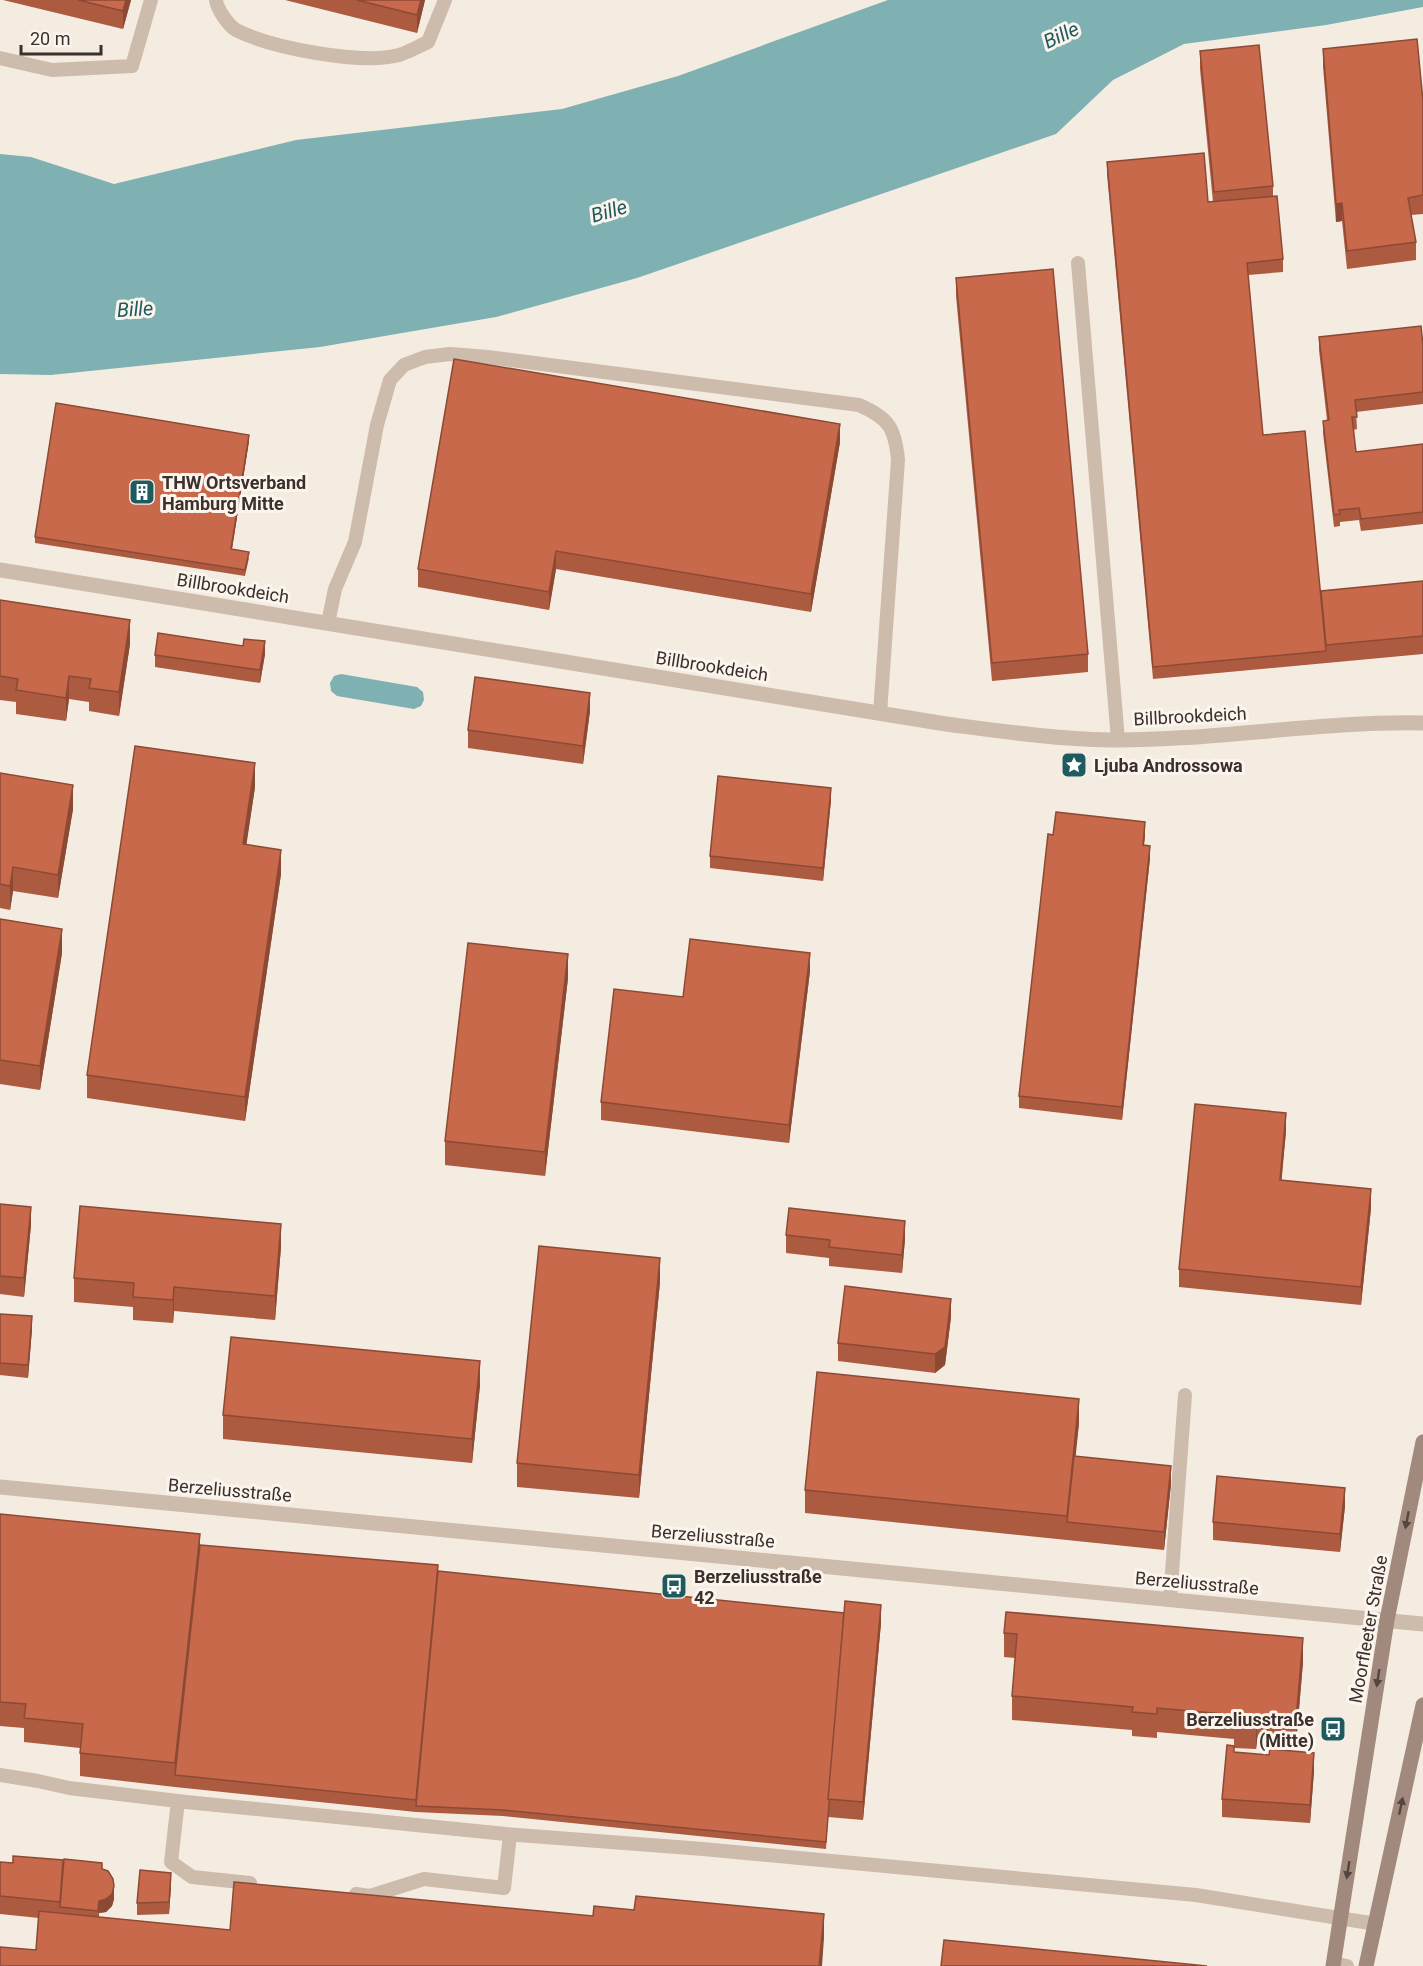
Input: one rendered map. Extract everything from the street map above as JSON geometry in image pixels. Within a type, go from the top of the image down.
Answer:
[{"type":"main road","name":"Moorfleeter Straße","points":[[1338,1965],[1340,1919],[1387,1620],[1423,1442]]},
{"type":"main road","points":[[1366,1966],[1423,1705]]},
{"type":"street","name":"Billbrookdeich","points":[[0,570],[946,724],[1048,736],[1118,740],[1365,724],[1423,723]]},
{"type":"street","name":"Berzeliusstraße","points":[[0,1487],[1423,1624]]},
{"type":"lane","points":[[0,58],[52,70],[132,66],[151,0]]},
{"type":"lane","points":[[216,0],[217,6],[234,28],[272,44],[350,58],[398,55],[428,42],[445,0]]},
{"type":"lane","points":[[1078,263],[1118,740]]},
{"type":"lane","points":[[328,623],[335,589],[355,543],[377,425],[390,380],[404,365],[425,357],[450,354],[488,357],[858,405],[875,412],[888,423],[896,437],[898,460],[880,713]]},
{"type":"lane","points":[[1170,1600],[1185,1395]]},
{"type":"lane","points":[[0,1775],[69,1788],[178,1801],[510,1834],[726,1851],[1185,1894],[1376,1924]]},
{"type":"lane","points":[[178,1801],[171,1862],[192,1877],[263,1885]]},
{"type":"lane","points":[[346,1893],[369,1896],[424,1879],[504,1888],[510,1834]]},
{"type":"water","name":"Bille","points":[[888,0],[1423,0],[1423,7],[1326,25],[1184,44],[1113,80],[1056,134],[637,278],[496,317],[320,347],[51,375],[0,374],[0,154],[31,157],[114,184],[296,140],[562,109],[678,76]]},
{"type":"water","points":[[341,674],[417,687],[423,692],[424,700],[421,706],[414,709],[337,696],[331,691],[330,683],[334,676]]},
{"type":"building","points":[[78,0],[126,0],[123,11]]},
{"type":"building","points":[[357,0],[421,0],[417,15]]},
{"type":"building","points":[[1417,39],[1423,101],[1423,195],[1408,198],[1416,242],[1347,251],[1342,203],[1336,204],[1323,49]]},
{"type":"building","points":[[1259,45],[1273,186],[1214,192],[1200,51]]},
{"type":"building","points":[[1204,153],[1208,202],[1277,196],[1283,259],[1247,263],[1263,435],[1305,431],[1326,651],[1153,667],[1107,162]]},
{"type":"building","points":[[1053,269],[1088,654],[992,663],[956,278]]},
{"type":"building","points":[[1421,326],[1423,392],[1355,400],[1357,417],[1352,417],[1356,452],[1423,444],[1423,512],[1361,519],[1359,508],[1339,510],[1340,514],[1334,515],[1323,421],[1329,420],[1319,337]]},
{"type":"building","points":[[454,359],[840,424],[811,594],[556,551],[549,592],[418,569]]},
{"type":"building","name":"THW Ortsverband Hamburg Mitte","points":[[56,403],[249,435],[231,549],[249,552],[245,570],[35,537]]},
{"type":"building","points":[[1423,581],[1423,636],[1326,645],[1321,591]]},
{"type":"building","points":[[0,600],[130,620],[119,692],[89,688],[91,679],[69,676],[66,698],[16,690],[18,679],[0,676]]},
{"type":"building","points":[[158,633],[243,646],[244,639],[265,641],[260,670],[155,655]]},
{"type":"building","points":[[475,677],[590,693],[583,746],[468,730]]},
{"type":"building","points":[[135,746],[255,763],[243,844],[281,850],[245,1097],[87,1075]]},
{"type":"building","points":[[0,773],[73,785],[58,875],[13,867],[10,886],[0,884]]},
{"type":"building","points":[[718,776],[831,788],[823,868],[710,856]]},
{"type":"building","points":[[1056,812],[1145,822],[1143,845],[1150,846],[1122,1107],[1019,1096],[1048,834],[1053,835]]},
{"type":"building","points":[[0,919],[62,929],[40,1066],[0,1060]]},
{"type":"building","points":[[690,939],[810,953],[789,1125],[601,1102],[614,989],[683,997]]},
{"type":"building","points":[[468,943],[568,954],[545,1152],[445,1141]]},
{"type":"building","points":[[1195,1104],[1286,1113],[1280,1180],[1371,1189],[1361,1287],[1179,1269]]},
{"type":"building","points":[[0,1204],[31,1207],[24,1278],[0,1276]]},
{"type":"building","points":[[80,1206],[281,1224],[275,1296],[174,1287],[173,1300],[133,1297],[134,1283],[74,1278]]},
{"type":"building","points":[[789,1208],[905,1221],[902,1255],[829,1247],[830,1240],[786,1235]]},
{"type":"building","points":[[539,1246],[660,1258],[639,1475],[517,1463]]},
{"type":"building","points":[[845,1286],[951,1299],[945,1347],[935,1354],[838,1343]]},
{"type":"building","points":[[0,1314],[32,1316],[28,1365],[0,1363]]},
{"type":"building","points":[[231,1337],[480,1361],[472,1439],[223,1415]]},
{"type":"building","points":[[817,1372],[1079,1399],[1067,1516],[805,1490]]},
{"type":"building","points":[[1074,1456],[1171,1466],[1164,1532],[1067,1522]]},
{"type":"building","points":[[1217,1476],[1345,1488],[1340,1534],[1213,1522]]},
{"type":"building","points":[[0,1514],[200,1534],[175,1763],[80,1753],[83,1724],[24,1718],[26,1704],[0,1702]]},
{"type":"building","points":[[200,1545],[438,1565],[416,1800],[175,1775]]},
{"type":"building","points":[[438,1571],[844,1613],[826,1842],[503,1810],[416,1806]]},
{"type":"building","points":[[845,1601],[881,1605],[863,1802],[828,1799]]},
{"type":"building","points":[[1006,1612],[1303,1638],[1296,1720],[1257,1717],[1256,1726],[1234,1724],[1235,1715],[1157,1708],[1157,1714],[1132,1712],[1133,1707],[1012,1696],[1017,1634],[1004,1633]]},
{"type":"building","points":[[1227,1745],[1234,1746],[1234,1752],[1269,1755],[1270,1749],[1314,1753],[1310,1805],[1222,1799]]},
{"type":"building","points":[[13,1856],[63,1860],[60,1902],[0,1896],[0,1862],[13,1863]]},
{"type":"building","points":[[64,1859],[102,1863],[102,1869],[108,1871],[113,1879],[112,1894],[99,1901],[98,1911],[60,1907]]},
{"type":"building","points":[[140,1870],[171,1873],[169,1902],[137,1903]]},
{"type":"building","points":[[234,1882],[593,1916],[594,1906],[634,1910],[636,1896],[824,1914],[819,1966],[0,1966],[0,1947],[36,1950],[39,1911],[230,1930]]},
{"type":"building","points":[[944,1940],[1207,1966],[941,1966]]},
{"type":"place","name":"THW Ortsverband Hamburg Mitte","points":[[142,492]]},
{"type":"place","name":"Ljuba Androssowa","points":[[1074,765]]},
{"type":"place","name":"Berzeliusstraße 42","points":[[674,1586]]},
{"type":"place","name":"Berzeliusstraße (Mitte)","points":[[1333,1729]]}]
